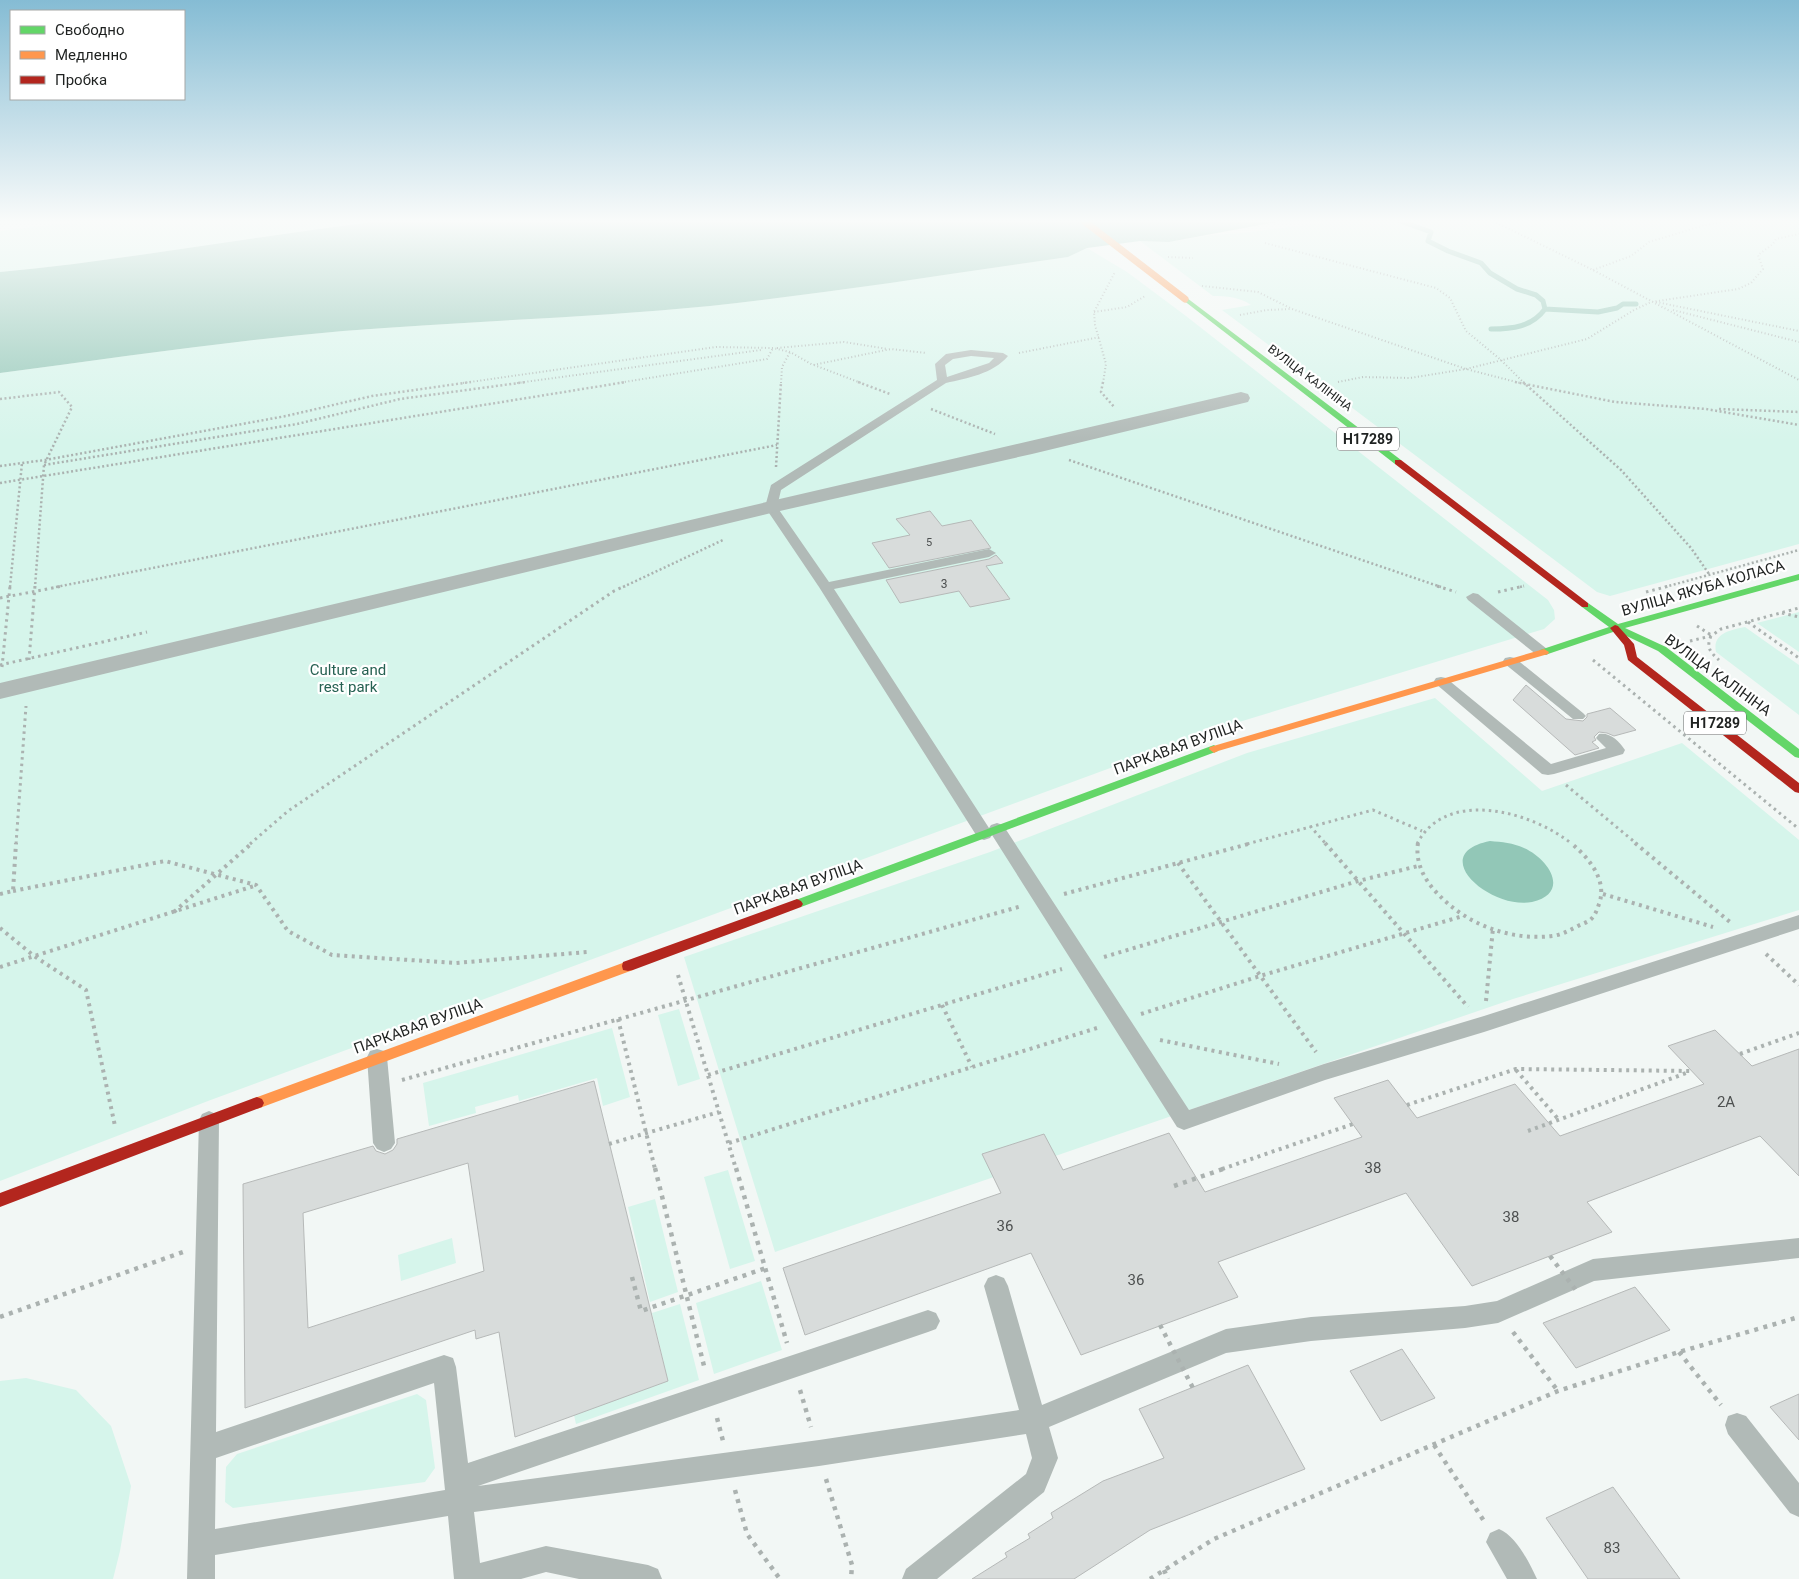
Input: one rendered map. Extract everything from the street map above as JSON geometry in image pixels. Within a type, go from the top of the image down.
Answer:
[{"type":"main road","name":"ВУЛІЦА КАЛІНІНА","points":[[1179,295],[1616,628],[1640,641],[1662,649],[1799,754]]},
{"type":"main road","name":"ВУЛІЦА ЯКУБА КОЛАСА","points":[[1616,628],[1799,577]]},
{"type":"main road","name":"ВУЛІЦА КАЛІНІНА","points":[[1616,628],[1629,644],[1632,658],[1799,789]]},
{"type":"main road","name":"ПАРКАВАЯ ВУЛІЦА","points":[[0,1200],[377,1057],[671,951],[1230,743],[1542,652],[1616,628]]},
{"type":"street","points":[[1,682],[734,516],[773,497],[1032,448],[1241,398]]},
{"type":"lane","points":[[942,381],[940,364],[950,356],[971,353],[1004,356]]},
{"type":"lane","points":[[1004,356],[993,365],[967,375],[942,381],[910,401],[773,497],[826,588],[991,831],[1043,900],[1184,1120],[1326,1072],[1484,1024],[1799,922]]},
{"type":"lane","points":[[826,588],[990,553]]},
{"type":"lane","points":[[1473,598],[1542,652]]},
{"type":"lane","points":[[1510,661],[1578,716]]},
{"type":"lane","points":[[1441,681],[1548,770],[1617,750],[1604,738]]},
{"type":"lane","points":[[377,1057],[384,1143]]},
{"type":"lane","points":[[201,1579],[209,1120]]},
{"type":"lane","points":[[203,1544],[458,1491],[729,1465],[1035,1420],[1226,1341],[1311,1329],[1465,1317],[1498,1312],[1593,1270],[1799,1248]]},
{"type":"lane","points":[[916,1579],[1036,1483],[1045,1458],[996,1286]]},
{"type":"lane","points":[[458,1491],[711,1394],[928,1321]]},
{"type":"lane","points":[[204,1449],[444,1367],[469,1579],[546,1560],[648,1579]]},
{"type":"lane","points":[[1737,1426],[1799,1504]]},
{"type":"lane","points":[[1498,1542],[1523,1579]]},
{"type":"path","points":[[1104,295],[1094,312],[1106,364],[1101,392],[1128,424]]},
{"type":"path","points":[[1445,295],[1450,298],[1466,331],[1501,360],[1621,470],[1691,548],[1709,574]]},
{"type":"path","points":[[1640,295],[1799,380]]},
{"type":"path","points":[[1338,382],[1363,378],[1410,378],[1466,369],[1587,339],[1604,331],[1637,308],[1652,301],[1694,295]]},
{"type":"path","points":[[1272,300],[1292,309],[1466,369],[1527,385],[1615,402],[1706,409],[1799,412]]},
{"type":"path","points":[[1652,301],[1799,331]]},
{"type":"path","points":[[1232,316],[1267,310],[1292,309]]},
{"type":"path","points":[[1668,309],[1799,342]]},
{"type":"path","points":[[1004,356],[1100,337]]},
{"type":"path","points":[[44,465],[297,424],[400,399],[772,348],[844,342],[950,356]]},
{"type":"path","points":[[0,466],[45,460],[286,416],[372,396],[716,347],[772,348],[790,352],[814,365],[1032,448],[1428,581]]},
{"type":"path","points":[[0,483],[767,359],[772,348]]},
{"type":"path","points":[[814,365],[891,349]]},
{"type":"path","points":[[773,497],[782,367],[790,352]]},
{"type":"path","points":[[0,399],[59,392],[72,407],[45,460]]},
{"type":"path","points":[[1706,409],[1799,425]]},
{"type":"path","points":[[0,598],[777,445]]},
{"type":"path","points":[[1,682],[2,650],[22,463]]},
{"type":"path","points":[[174,912],[288,811],[614,591],[718,543],[738,530],[734,516]]},
{"type":"path","points":[[1646,592],[1799,550]]},
{"type":"path","points":[[1726,665],[1710,652],[1708,643],[1711,636],[1721,629],[1799,608]]},
{"type":"path","points":[[1782,613],[1799,617]]},
{"type":"path","points":[[1748,622],[1799,658]]},
{"type":"path","points":[[1,665],[156,630]]},
{"type":"path","points":[[1600,666],[1799,829]]},
{"type":"path","points":[[1548,770],[1749,938],[1799,984]]},
{"type":"path","points":[[380,1086],[1043,900],[1373,810],[1422,831]]},
{"type":"path","points":[[1490,811],[1508,814],[1539,823],[1578,848],[1597,873],[1603,894],[1592,918],[1562,934],[1532,936],[1493,928],[1463,916],[1430,888],[1418,866],[1416,848],[1422,831],[1447,815],[1462,812],[1490,811]]},
{"type":"path","points":[[1310,826],[1484,1024]]},
{"type":"path","points":[[12,890],[165,861],[256,885],[288,930],[332,955],[456,963],[596,952],[603,975]]},
{"type":"path","points":[[1178,863],[1326,1072]]},
{"type":"path","points":[[0,967],[256,885]]},
{"type":"path","points":[[1603,894],[1749,938]]},
{"type":"path","points":[[0,928],[34,956],[86,990],[121,1154]]},
{"type":"path","points":[[1484,1024],[1493,928]]},
{"type":"path","points":[[671,951],[774,1294]]},
{"type":"path","points":[[942,1005],[972,1067]]},
{"type":"path","points":[[618,1019],[747,1534],[780,1579]]},
{"type":"path","points":[[1740,1054],[1799,1033]]},
{"type":"path","points":[[1128,1034],[1326,1072]]},
{"type":"path","points":[[1516,1069],[1559,1120]]},
{"type":"path","points":[[1407,1105],[1516,1069],[1692,1071],[1528,1131]]},
{"type":"path","points":[[609,1144],[719,1112]]},
{"type":"path","points":[[1174,1186],[1353,1124]]},
{"type":"path","points":[[0,1317],[207,1244]]},
{"type":"path","points":[[1550,1256],[1578,1293]]},
{"type":"path","points":[[632,1277],[640,1311],[766,1268]]},
{"type":"path","points":[[1150,1579],[1214,1539],[1558,1391],[1679,1352],[1799,1317]]},
{"type":"path","points":[[1160,1325],[1193,1388]]},
{"type":"path","points":[[1516,1336],[1558,1391]]},
{"type":"path","points":[[1679,1352],[1737,1426]]},
{"type":"path","points":[[802,1395],[809,1419]]},
{"type":"path","points":[[1434,1445],[1498,1542]]},
{"type":"path","points":[[837,1516],[852,1565],[851,1579]]},
{"type":"path","points":[[1164,1570],[1168,1579]]},
{"type":"green space","name":"Culture and rest park","points":[[801,295],[1157,295],[1548,600],[1554,610],[1555,619],[1544,629],[1216,729],[208,1101],[0,1181],[0,373],[300,335],[618,314]]},
{"type":"green space","points":[[1211,295],[1799,295],[1799,544],[1610,596],[1597,592],[1222,310],[1251,305],[1238,299]]},
{"type":"green space","points":[[1799,612],[1799,652],[1757,623]]},
{"type":"green space","points":[[1745,627],[1799,665],[1799,715],[1716,652],[1717,640],[1720,637],[1729,631]]},
{"type":"green space","points":[[1435,698],[1542,791],[1682,743],[1799,840],[1799,910],[1513,999],[775,1252],[684,957],[990,852],[1247,753]]},
{"type":"green space","points":[[679,1009],[700,1079],[678,1086],[658,1015]]},
{"type":"green space","points":[[612,1028],[630,1097],[603,1106],[597,1078],[519,1101],[518,1095],[475,1107],[476,1113],[429,1126],[423,1083]]},
{"type":"green space","points":[[728,1170],[755,1261],[730,1269],[704,1177]]},
{"type":"green space","points":[[655,1199],[678,1292],[650,1302],[628,1207]]},
{"type":"green space","points":[[452,1238],[456,1263],[401,1281],[398,1255]]},
{"type":"green space","points":[[761,1281],[782,1350],[714,1374],[696,1303]]},
{"type":"green space","points":[[680,1304],[699,1380],[576,1424],[574,1415],[668,1381],[652,1313]]},
{"type":"green space","points":[[26,1378],[76,1390],[111,1426],[131,1486],[120,1551],[113,1579],[0,1579],[0,1381]]},
{"type":"green space","points":[[417,1394],[426,1400],[435,1468],[425,1482],[233,1508],[225,1502],[226,1467],[237,1454]]},
{"type":"shaded area","points":[[0,295],[802,295],[710,306],[618,314],[300,335],[0,373]]},
{"type":"shaded area","points":[[1490,841],[1520,846],[1533,853],[1548,868],[1552,876],[1553,884],[1551,891],[1544,898],[1532,902],[1516,902],[1499,898],[1484,890],[1471,879],[1464,868],[1463,857],[1471,848]]},
{"type":"building","points":[[930,511],[942,526],[971,520],[991,548],[889,568],[872,543],[910,535],[896,519]]},
{"type":"building","points":[[996,555],[1003,563],[986,566],[1010,599],[970,607],[959,591],[900,603],[886,580],[989,559]]},
{"type":"building","points":[[1526,685],[1566,719],[1583,721],[1587,714],[1610,708],[1636,730],[1614,736],[1599,732],[1594,737],[1596,740],[1592,742],[1599,748],[1575,755],[1513,700]]},
{"type":"building","points":[[1715,1030],[1752,1066],[1799,1049],[1799,1176],[1760,1136],[1587,1202],[1612,1232],[1472,1286],[1406,1193],[1218,1262],[1238,1297],[1081,1355],[1031,1253],[805,1335],[783,1268],[1001,1193],[982,1154],[1044,1134],[1063,1170],[1169,1133],[1205,1192],[1362,1137],[1334,1098],[1388,1080],[1417,1118],[1515,1084],[1560,1136],[1704,1084],[1668,1046]]},
{"type":"building","points":[[594,1081],[668,1381],[515,1437],[499,1332],[476,1339],[475,1330],[245,1408],[243,1184],[373,1146],[376,1151],[385,1154],[393,1150],[397,1144],[397,1139]],"holes":[[[468,1163],[484,1271],[308,1328],[303,1213]]]},
{"type":"building","points":[[1635,1287],[1670,1330],[1576,1368],[1543,1323]]},
{"type":"building","points":[[1402,1349],[1435,1398],[1381,1421],[1350,1371]]},
{"type":"building","points":[[1248,1365],[1305,1469],[1150,1530],[1074,1579],[972,1579],[1007,1557],[1005,1553],[1030,1538],[1028,1534],[1053,1518],[1051,1513],[1103,1481],[1164,1458],[1139,1409]]},
{"type":"building","points":[[1799,1394],[1799,1440],[1770,1407]]},
{"type":"building","points":[[1613,1487],[1680,1579],[1588,1579],[1546,1518]]},
{"type":"waterway","points":[[1535,295],[1543,301],[1545,309]]},
{"type":"waterway","points":[[1545,309],[1598,312],[1617,308],[1623,304],[1636,304]]},
{"type":"waterway","points":[[1491,329],[1521,326],[1534,320],[1545,309]]},
{"type":"traffic: fast","points":[[1185,299],[1398,462]]},
{"type":"traffic: fast","points":[[1544,652],[1615,628],[1799,577]]},
{"type":"traffic: fast","points":[[1585,605],[1622,630],[1662,649],[1799,754]]},
{"type":"traffic: fast","points":[[797,904],[1214,749]]},
{"type":"traffic: slow","points":[[1179,295],[1185,299]]},
{"type":"traffic: slow","points":[[1214,749],[1544,652]]},
{"type":"traffic: slow","points":[[257,1103],[628,966]]},
{"type":"traffic: jam","points":[[1398,462],[1585,605]]},
{"type":"traffic: jam","points":[[1615,628],[1629,644],[1632,658],[1799,789]]},
{"type":"traffic: jam","points":[[628,966],[797,904]]},
{"type":"traffic: jam","points":[[0,1200],[257,1103]]}]
